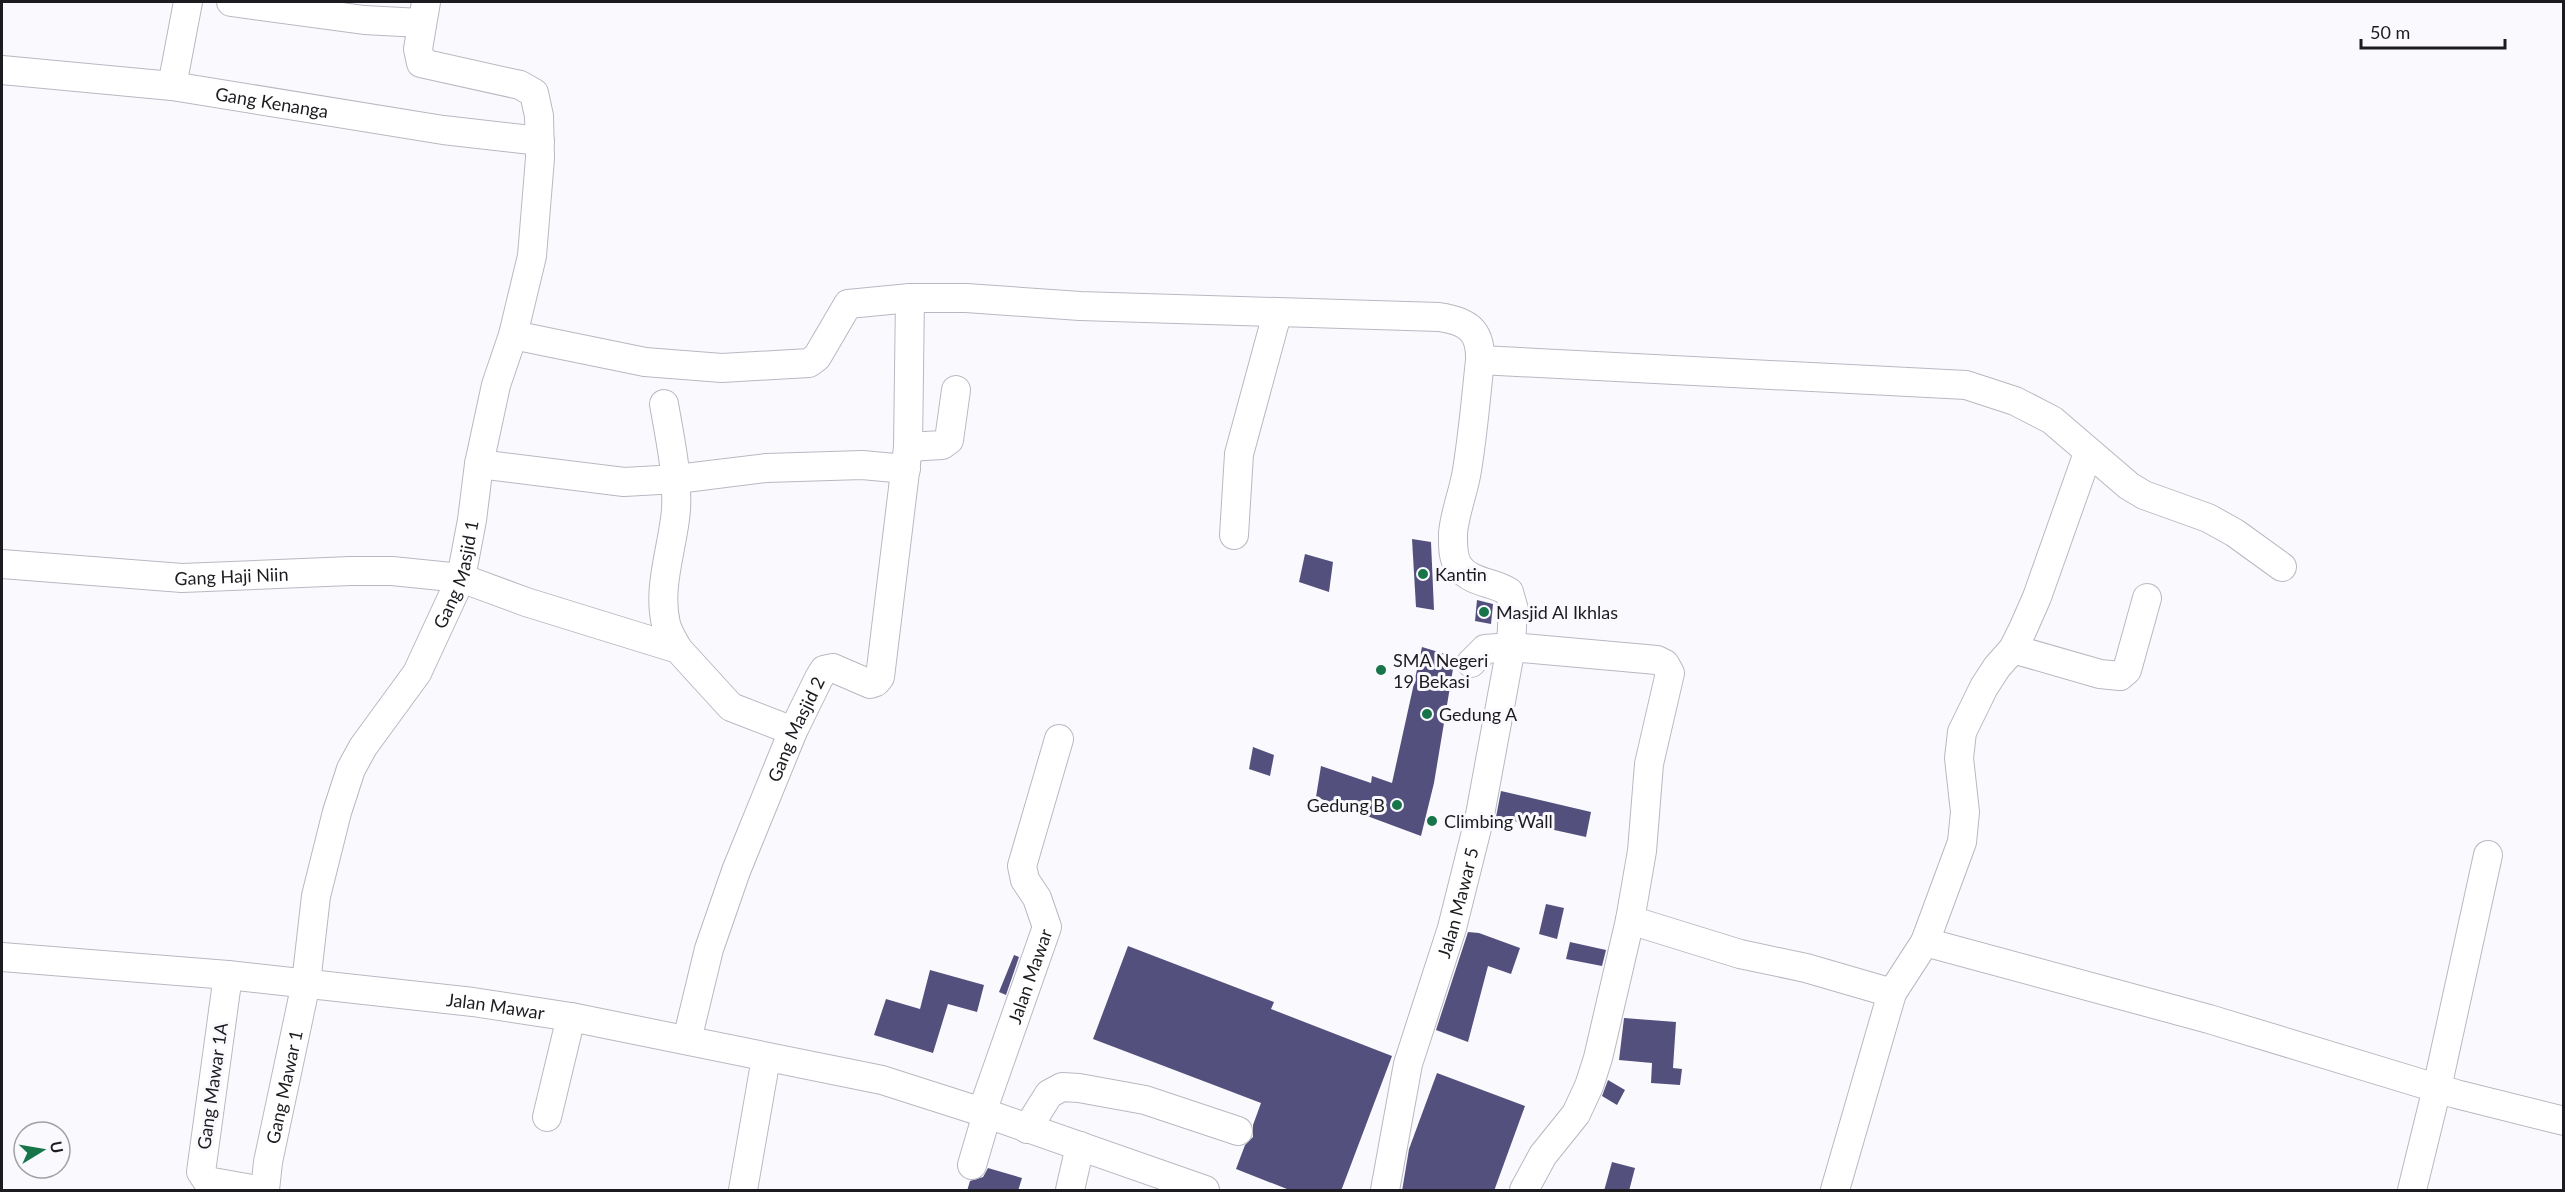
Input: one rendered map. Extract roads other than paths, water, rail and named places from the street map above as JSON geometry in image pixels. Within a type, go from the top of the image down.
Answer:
[{"type":"street","points":[[172,86],[189,2]]},
{"type":"street","points":[[231,2],[295,6],[364,20],[423,12]]},
{"type":"street","name":"Gang Masjid 1","points":[[306,983],[316,897],[337,812],[351,769],[363,747],[417,673],[460,578],[472,520],[479,464],[496,385],[513,335],[532,256],[540,141],[538,106],[534,93],[520,85],[421,63],[417,55],[423,12]]},
{"type":"street","name":"Gang Kenanga","points":[[2,70],[172,86],[443,130],[540,141]]},
{"type":"street","points":[[513,335],[645,362],[722,368],[809,363],[817,357],[848,304],[910,298],[966,298],[1080,306],[1277,314],[1439,317],[1458,320],[1472,330],[1481,344],[1480,360],[1966,386],[2015,401],[2052,420],[2129,486],[2144,495],[2208,518],[2235,533],[2282,567]]},
{"type":"street","name":"Gang Masjid 2","points":[[687,1040],[709,949],[736,870],[793,731],[824,670],[833,668],[870,684],[876,682],[880,677],[907,458],[910,298]]},
{"type":"street","points":[[1233,535],[1239,454],[1277,314]]},
{"type":"street","name":"Jalan Mawar 5","points":[[1385,1191],[1408,1065],[1452,928],[1479,820],[1480,765],[1511,647],[1513,606],[1509,592],[1500,586],[1480,581],[1466,574],[1459,567],[1454,556],[1453,532],[1467,474],[1480,360]]},
{"type":"street","points":[[479,464],[624,482],[676,479],[766,468],[862,465],[907,458],[942,445],[948,440],[956,390]]},
{"type":"street","points":[[664,404],[676,479],[676,510],[664,585],[666,626],[678,649],[731,707],[793,731]]},
{"type":"street","points":[[1835,1191],[1892,993],[1925,942],[1962,842],[1965,804],[1959,758],[1962,732],[1984,687],[2013,649],[2037,597],[2088,453]]},
{"type":"street","name":"Gang Haji Niin","points":[[2,564],[182,578],[350,571],[392,571],[460,578],[526,602],[678,649]]},
{"type":"street","points":[[2013,649],[2100,674],[2120,676],[2127,670],[2147,598]]},
{"type":"street","points":[[1471,663],[1485,649],[1511,647],[1657,660],[1668,668],[1666,691],[1649,764],[1642,851],[1630,920],[1610,1010],[1589,1086],[1576,1114],[1543,1155],[1524,1191]]},
{"type":"street","name":"Jalan Mawar","points":[[985,1113],[1047,927],[1037,898],[1025,880],[1022,866],[1059,739]]},
{"type":"street","points":[[2412,1191],[2438,1088],[2487,855]]},
{"type":"street","points":[[1630,920],[1740,954],[1806,968],[1892,993]]},
{"type":"street","points":[[1925,942],[2209,1019],[2438,1088],[2564,1121]]},
{"type":"street","name":"Jalan Mawar","points":[[2,957],[306,983],[473,1002],[571,1017],[882,1080],[985,1113],[1205,1191]]},
{"type":"street","name":"Gang Mawar 1A","points":[[228,975],[201,1172],[207,1181],[257,1191]]},
{"type":"street","name":"Gang Mawar 1","points":[[265,1191],[268,1162],[306,983]]},
{"type":"street","points":[[548,1117],[571,1017]]},
{"type":"street","points":[[743,1191],[765,1058]]},
{"type":"street","points":[[1028,1129],[1049,1094],[1062,1087],[1070,1087],[1145,1100],[1238,1131]]},
{"type":"street","points":[[972,1165],[985,1113]]},
{"type":"street","points":[[1070,1191],[1080,1146]]},
{"type":"place","name":"Kantin","points":[[1423,574]]},
{"type":"place","name":"Masjid Al Ikhlas","points":[[1484,612]]},
{"type":"place","name":"SMA Negeri 19 Bekasi","points":[[1381,670]]},
{"type":"place","name":"Gedung A","points":[[1427,714]]},
{"type":"place","name":"Gedung B","points":[[1397,805]]},
{"type":"place","name":"Climbing Wall","points":[[1432,821]]}]
